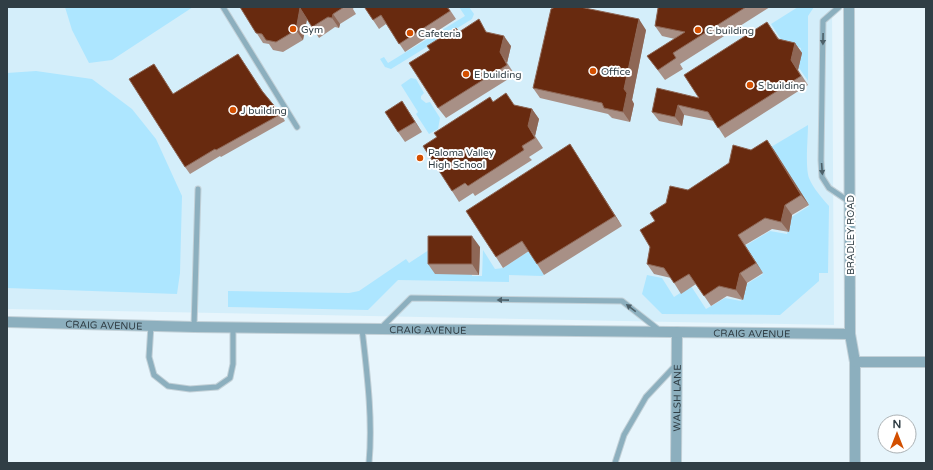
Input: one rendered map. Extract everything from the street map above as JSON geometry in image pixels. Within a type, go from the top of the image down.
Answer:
[{"type":"street","name":"BRADLEY ROAD","points":[[849,7],[850,334],[855,362],[855,463]]},
{"type":"street","name":"CRAIG AVENUE","points":[[7,322],[151,326],[850,334]]},
{"type":"street","name":"WALSH LANE","points":[[676,463],[677,332]]},
{"type":"street","points":[[855,362],[926,362]]},
{"type":"lane","points":[[223,7],[297,127]]},
{"type":"lane","points":[[839,7],[823,21],[821,160],[822,177],[829,188],[850,202]]},
{"type":"lane","points":[[194,326],[198,190]]},
{"type":"lane","points":[[380,329],[411,298],[622,301],[662,332]]},
{"type":"lane","points":[[151,326],[149,357],[154,375],[168,386],[190,389],[217,387],[230,378],[233,364],[233,327]]},
{"type":"lane","points":[[362,329],[366,362],[371,439],[369,463]]},
{"type":"lane","points":[[615,463],[624,435],[646,397],[677,364]]},
{"type":"shaded area","name":"Paloma Valley High School","points":[[7,7],[832,7],[834,325],[7,309]]},
{"type":"shaded area","points":[[65,7],[193,7],[112,60],[89,63],[72,30]]},
{"type":"shaded area","points":[[459,7],[469,7],[474,14],[472,19],[391,69],[385,67],[380,59],[384,57],[388,63],[465,16]]},
{"type":"shaded area","points":[[798,7],[814,7],[808,16],[808,81],[797,65],[801,48],[784,44],[771,24]]},
{"type":"shaded area","points":[[36,71],[92,79],[132,109],[156,139],[182,196],[180,273],[177,294],[7,288],[7,73]]},
{"type":"shaded area","points":[[411,78],[416,79],[424,93],[421,96],[421,99],[426,103],[430,102],[440,118],[438,129],[429,134],[416,114],[418,112],[401,85]]},
{"type":"shaded area","points":[[808,125],[807,159],[809,178],[815,189],[829,206],[828,273],[819,273],[819,281],[780,315],[662,314],[642,294],[647,275],[662,278],[674,297],[691,286],[706,309],[725,298],[741,301],[745,285],[763,274],[745,246],[770,231],[787,234],[790,218],[809,206],[771,147]]},
{"type":"shaded area","points":[[432,248],[472,274],[472,276],[482,276],[483,250],[495,269],[503,268],[529,251],[544,275],[509,275],[509,282],[398,280],[368,310],[228,307],[228,291],[349,293],[359,291],[406,259],[409,263]]},
{"type":"building","name":"Gym","points":[[240,7],[344,7],[333,14],[332,18],[328,17],[312,27],[300,8],[296,30],[276,42],[266,40],[262,34],[256,33]]},
{"type":"building","name":"Cafeteria","points":[[447,7],[450,11],[399,44],[381,15],[373,20],[365,8]]},
{"type":"building","name":"Office","points":[[555,7],[580,7],[639,19],[624,89],[627,93],[623,112],[604,108],[602,103],[533,88],[551,9]]},
{"type":"building","points":[[657,7],[746,7],[673,53],[676,58],[658,70],[647,56],[685,32],[655,26]]},
{"type":"building","name":"E building","points":[[479,19],[486,32],[504,36],[500,52],[507,65],[438,108],[409,63],[430,50],[427,46],[456,28],[459,32]]},
{"type":"building","name":"S building","points":[[767,22],[778,39],[795,43],[791,60],[801,76],[718,128],[708,112],[678,105],[675,117],[652,112],[657,88],[699,98],[684,75]]},
{"type":"building","points":[[238,54],[262,91],[281,114],[216,150],[215,149],[185,167],[129,79],[154,64],[173,94]]},
{"type":"building","points":[[506,93],[514,105],[532,109],[528,126],[535,138],[522,146],[524,150],[468,186],[465,183],[452,191],[423,146],[437,137],[434,133],[490,97],[493,102]]},
{"type":"building","points":[[402,101],[415,122],[398,132],[385,112]]},
{"type":"building","points":[[767,140],[801,195],[785,205],[781,222],[765,218],[738,235],[756,263],[740,273],[736,290],[719,286],[704,296],[689,274],[674,283],[664,268],[647,264],[650,247],[640,230],[655,221],[650,213],[666,203],[670,186],[688,190],[729,163],[733,145],[751,150]]},
{"type":"building","points":[[570,144],[615,216],[537,264],[522,241],[496,257],[466,211]]},
{"type":"building","points":[[428,236],[472,236],[472,264],[428,264]]},
{"type":"place","name":"Gym","points":[[293,29]]},
{"type":"place","name":"C building","points":[[698,30]]},
{"type":"place","name":"Cafeteria","points":[[410,33]]},
{"type":"place","name":"Office","points":[[593,71]]},
{"type":"place","name":"E building","points":[[466,74]]},
{"type":"place","name":"S building","points":[[750,85]]},
{"type":"place","name":"J building","points":[[233,110]]},
{"type":"place","name":"Paloma Valley High School","points":[[420,158]]}]
